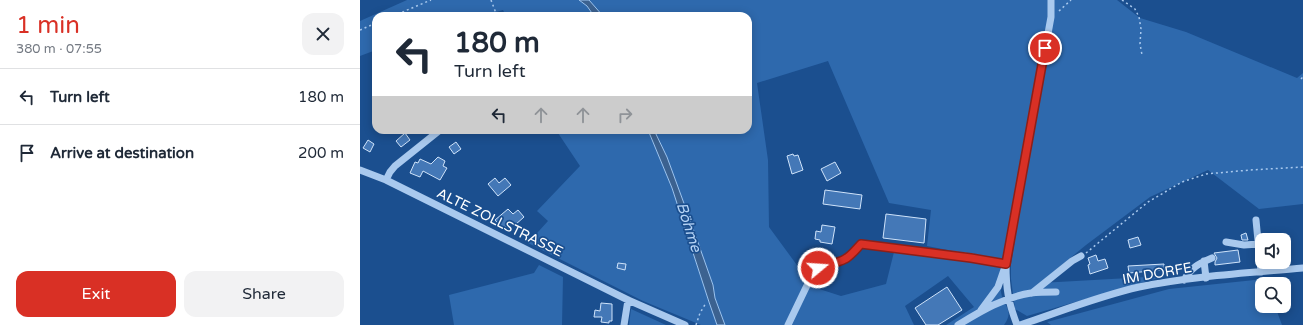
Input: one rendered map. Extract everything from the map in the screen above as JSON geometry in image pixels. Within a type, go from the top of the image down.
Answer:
[{"type":"street","points":[[981,310],[998,287],[1006,264],[1051,17],[1051,0]]},
{"type":"street","points":[[386,180],[395,166],[432,134]]},
{"type":"street","name":"ALTE ZOLLSTRASSE","points":[[360,170],[386,180],[628,300]]},
{"type":"street","points":[[1256,220],[1258,233]]},
{"type":"street","points":[[1226,242],[1244,245],[1255,244]]},
{"type":"street","points":[[788,325],[812,275],[818,268],[846,259],[861,244],[1006,264]]},
{"type":"street","points":[[1032,293],[1081,256]]},
{"type":"street","points":[[1184,280],[1190,270],[1198,264],[1212,258]]},
{"type":"street","points":[[1204,261],[1206,278]]},
{"type":"street","points":[[1006,264],[1008,299],[1018,325]]},
{"type":"street","name":"IM DORFE","points":[[1018,325],[1118,293],[1154,285],[1184,280],[1303,268]]},
{"type":"street","points":[[958,325],[981,310],[1008,299],[1032,293],[1056,292]]},
{"type":"street","points":[[624,325],[628,300],[685,325]]},
{"type":"path","points":[[402,12],[431,0]]},
{"type":"path","points":[[491,0],[496,12]]},
{"type":"path","points":[[1051,17],[1071,0]]},
{"type":"path","points":[[1122,0],[1135,9],[1139,17],[1142,55]]},
{"type":"path","points":[[360,30],[372,25]]},
{"type":"path","points":[[1081,256],[1148,202],[1182,182],[1206,174],[1303,167]]},
{"type":"path","points":[[696,325],[700,313],[706,303]]},
{"type":"shaded area","points":[[407,0],[579,0],[587,6],[591,12],[504,12],[503,10],[496,12],[380,12]]},
{"type":"shaded area","points":[[589,0],[1117,0],[1140,18],[1186,32],[1297,78],[1303,73],[1303,204],[1259,209],[1208,170],[1150,197],[1086,245],[1040,283],[1165,276],[1027,316],[1015,309],[1011,279],[1011,264],[1020,208],[1015,205],[1004,261],[927,246],[931,210],[889,203],[828,61],[757,83],[768,160],[769,227],[813,287],[841,296],[886,284],[894,252],[921,251],[1001,265],[1001,292],[1008,312],[1007,320],[1004,325],[946,325],[974,307],[948,276],[905,306],[914,325],[725,325],[715,298],[713,285],[689,217],[667,157],[656,134],[752,134],[752,12],[600,12]]},
{"type":"shaded area","points":[[372,16],[372,52],[360,56],[360,21]]},
{"type":"shaded area","points":[[559,134],[650,134],[672,188],[717,325],[701,325],[643,301],[528,243],[548,221],[537,211],[580,166]]},
{"type":"shaded area","points":[[539,265],[563,277],[562,325],[454,325],[449,295],[534,273]]},
{"type":"shaded area","points":[[1255,280],[1255,313],[1278,313],[1282,325],[1051,325],[1047,322],[1169,289]]},
{"type":"shaded area","points":[[631,309],[666,325],[629,325]]},
{"type":"water","points":[[579,0],[589,0],[600,12],[591,12],[587,6]]},
{"type":"water","name":"Böhme","points":[[650,134],[656,134],[667,157],[713,285],[715,298],[725,325],[717,325],[672,188]]},
{"type":"building","points":[[404,134],[406,134],[410,140],[401,147],[396,141]]},
{"type":"building","points":[[368,140],[374,144],[370,152],[363,148]]},
{"type":"building","points":[[456,142],[461,149],[454,154],[449,147]]},
{"type":"building","points":[[793,154],[794,156],[798,155],[803,170],[792,174],[787,156]]},
{"type":"building","points":[[438,157],[445,161],[443,166],[447,168],[440,180],[423,171],[420,177],[410,173],[415,162],[418,163],[420,159],[431,164]]},
{"type":"building","points":[[835,162],[841,173],[827,181],[821,169]]},
{"type":"building","points":[[495,178],[499,183],[505,178],[511,185],[498,196],[488,184]]},
{"type":"building","points":[[825,190],[862,195],[860,209],[823,204]]},
{"type":"building","points":[[508,209],[513,214],[518,210],[524,217],[515,225],[511,221],[503,229],[495,220]]},
{"type":"building","points":[[886,214],[926,219],[924,243],[883,238]]},
{"type":"building","points":[[822,225],[835,227],[832,244],[820,242],[820,240],[815,239],[816,231],[821,232]]},
{"type":"building","points":[[1246,233],[1248,240],[1242,240],[1241,235]]},
{"type":"building","points":[[1138,237],[1141,245],[1130,248],[1128,240]]},
{"type":"building","points":[[1238,250],[1240,262],[1215,265],[1217,258],[1214,253]]},
{"type":"building","points":[[1096,255],[1098,261],[1105,259],[1108,268],[1090,274],[1088,265],[1090,264],[1088,258]]},
{"type":"building","points":[[618,263],[626,264],[625,270],[617,268]]},
{"type":"building","points":[[1164,264],[1164,270],[1129,273],[1128,266]]},
{"type":"building","points":[[947,287],[962,310],[938,325],[926,325],[915,308]]},
{"type":"building","points":[[601,303],[612,304],[612,321],[609,321],[609,323],[601,322],[602,317],[594,317],[595,310],[600,311]]},
{"type":"route","points":[[818,268],[846,259],[861,244],[1006,264],[1045,48]]}]
